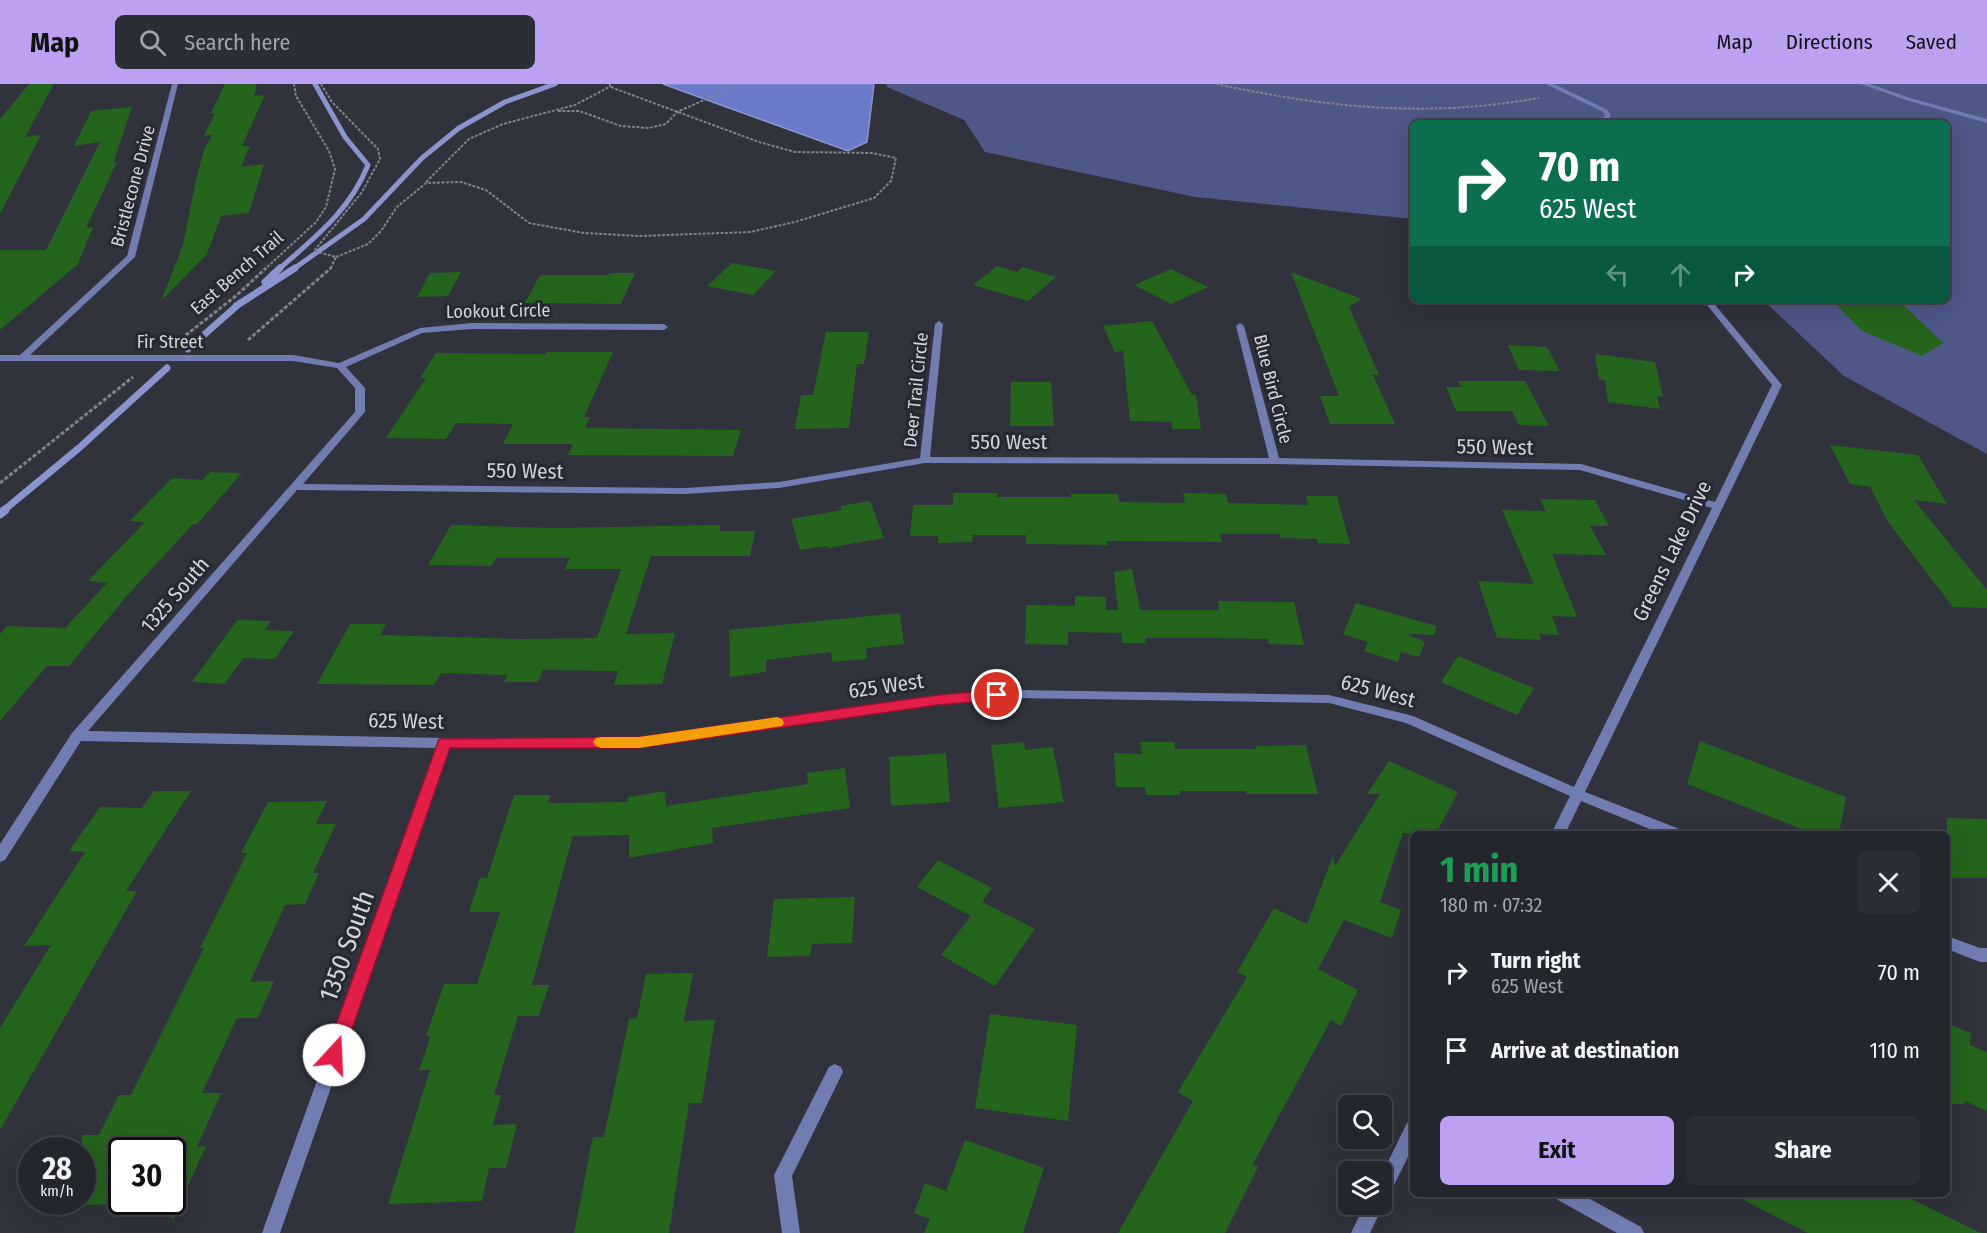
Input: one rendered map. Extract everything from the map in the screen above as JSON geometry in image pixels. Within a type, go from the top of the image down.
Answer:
[{"type":"street","name":"Bristlecone Drive","points":[[22,358],[131,257],[175,84]]},
{"type":"street","points":[[1549,84],[1606,111],[1608,116],[1603,120]]},
{"type":"street","points":[[1864,84],[1987,121]]},
{"type":"street","name":"Greens Lake Drive","points":[[1559,831],[1777,385],[1709,303]]},
{"type":"street","name":"Deer Trail Circle","points":[[926,460],[939,324]]},
{"type":"street","name":"Lookout Circle","points":[[340,366],[420,331],[472,326],[664,327]]},
{"type":"street","name":"Blue Bird Circle","points":[[1240,326],[1275,461]]},
{"type":"street","name":"Fir Street","points":[[0,358],[293,358],[340,366]]},
{"type":"street","name":"1325 South","points":[[0,856],[77,736],[360,412],[360,388],[340,366]]},
{"type":"street","name":"550 West","points":[[295,487],[685,491],[779,485],[926,460],[1275,461],[1581,467],[1719,507]]},
{"type":"street","name":"625 West","points":[[77,736],[445,742],[639,742],[938,700],[1017,694],[1329,699],[1409,719],[1577,794],[1670,831]]},
{"type":"street","name":"1350 South","points":[[271,1233],[445,742]]},
{"type":"street","points":[[1950,943],[1980,955],[1987,955]]},
{"type":"street","points":[[791,1233],[783,1175],[835,1072]]},
{"type":"street","points":[[1392,1171],[1410,1135]]},
{"type":"street","points":[[1569,1197],[1635,1233]]},
{"type":"street","points":[[1360,1233],[1369,1215]]},
{"type":"path","name":"East Bench Trail","points":[[0,483],[237,295],[316,222],[326,207],[335,168],[329,151],[296,96],[294,84]]},
{"type":"path","points":[[321,84],[332,102],[378,148],[380,159],[362,192],[314,251],[336,256],[353,252],[368,244],[381,231],[397,207],[426,183],[448,158],[470,139],[503,124],[575,105],[610,85],[759,142],[795,152],[872,153],[896,158],[891,181],[874,198],[795,222],[750,232],[639,236],[584,233],[529,223],[486,190],[461,182],[426,183]]},
{"type":"path","points":[[553,111],[581,111],[615,125],[643,128],[662,126],[674,119],[678,112],[727,90],[733,84]]},
{"type":"path","points":[[1216,84],[1270,96],[1423,110],[1486,107],[1571,94]]},
{"type":"path","points":[[227,358],[333,267],[336,256]]},
{"type":"shaded area","points":[[663,84],[874,84],[867,142],[848,151]]},
{"type":"shaded area","points":[[886,84],[1987,84],[1987,454],[1844,376],[1766,303],[1950,303],[1950,120],[1410,120],[1410,219],[1195,197],[985,152],[964,120],[887,87]]},
{"type":"building","points":[[29,84],[54,84],[25,137],[41,135],[0,214],[0,119]]},
{"type":"building","points":[[225,84],[257,84],[254,96],[265,95],[242,146],[250,146],[241,167],[264,164],[249,213],[221,216],[207,254],[161,301],[183,245],[196,179],[204,150],[212,135],[204,136],[215,113],[211,113]]},
{"type":"building","points":[[132,107],[113,163],[117,162],[86,228],[93,227],[78,264],[0,330],[0,250],[46,250],[100,142],[74,146],[91,111]]},
{"type":"building","points":[[732,263],[776,271],[753,295],[707,286]]},
{"type":"building","points":[[997,266],[1017,272],[1022,267],[1056,277],[1028,301],[973,285]]},
{"type":"building","points":[[1171,269],[1208,287],[1171,304],[1134,285]]},
{"type":"building","points":[[461,272],[448,296],[417,297],[430,273]]},
{"type":"building","points":[[1291,272],[1362,299],[1349,307],[1379,375],[1373,375],[1395,424],[1330,424],[1320,396],[1339,396]]},
{"type":"building","points":[[609,273],[635,273],[621,304],[525,303],[540,275],[609,275]]},
{"type":"building","points":[[1835,303],[1901,303],[1943,343],[1922,356],[1862,331]]},
{"type":"building","points":[[1152,321],[1192,395],[1196,395],[1201,429],[1172,429],[1171,422],[1130,421],[1123,351],[1115,352],[1103,326]]},
{"type":"building","points":[[826,332],[869,332],[864,364],[857,364],[849,428],[795,429],[801,395],[813,395]]},
{"type":"building","points":[[1508,345],[1547,347],[1560,371],[1519,370]]},
{"type":"building","points":[[547,352],[613,352],[584,417],[590,417],[585,428],[741,430],[733,456],[568,455],[573,444],[503,444],[513,424],[456,423],[446,439],[386,438],[426,378],[420,378],[436,353],[545,354]]},
{"type":"building","points":[[1595,354],[1655,362],[1663,397],[1657,396],[1660,409],[1608,402],[1605,380],[1599,380]]},
{"type":"building","points":[[1458,381],[1525,381],[1549,426],[1519,425],[1512,411],[1456,411],[1446,387],[1461,387]]},
{"type":"building","points":[[1011,382],[1051,382],[1054,426],[1010,426]]},
{"type":"building","points":[[1830,445],[1918,455],[1947,504],[1914,500],[1987,590],[1987,608],[1953,607],[1888,522],[1870,487],[1850,484]]},
{"type":"building","points":[[210,472],[242,473],[197,524],[193,524],[125,598],[69,666],[47,666],[0,721],[0,634],[7,626],[65,628],[107,583],[88,581],[145,522],[130,521],[172,478],[203,480]]},
{"type":"building","points":[[953,493],[997,493],[997,497],[1071,497],[1071,494],[1118,494],[1119,502],[1185,503],[1183,493],[1226,494],[1228,503],[1308,505],[1306,496],[1337,496],[1350,544],[1318,543],[1317,539],[1281,538],[1280,534],[1220,534],[1222,542],[1107,541],[1107,545],[1026,544],[1026,535],[973,535],[972,542],[938,543],[938,536],[910,536],[913,505],[953,505]]},
{"type":"building","points":[[1540,499],[1595,500],[1609,526],[1590,526],[1606,555],[1552,554],[1577,617],[1552,616],[1559,635],[1539,634],[1541,640],[1497,638],[1478,581],[1534,584],[1502,510],[1546,511]]},
{"type":"building","points":[[870,501],[884,538],[828,548],[827,546],[800,550],[791,519],[842,510],[840,506]]},
{"type":"building","points":[[451,525],[553,528],[721,525],[719,531],[755,531],[750,556],[651,556],[626,634],[675,633],[662,684],[614,685],[618,671],[543,670],[538,682],[504,682],[507,675],[441,673],[434,685],[317,684],[350,624],[386,624],[380,635],[521,639],[597,638],[621,569],[565,569],[570,558],[496,558],[491,566],[428,565]]},
{"type":"building","points":[[1132,569],[1140,610],[1219,610],[1218,601],[1294,602],[1304,645],[1269,644],[1268,639],[1213,638],[1145,638],[1146,643],[1122,643],[1121,633],[1068,632],[1068,645],[1025,644],[1026,605],[1075,606],[1075,596],[1106,597],[1106,610],[1118,610],[1114,572]]},
{"type":"building","points":[[1356,603],[1436,626],[1435,635],[1407,634],[1425,642],[1419,657],[1401,652],[1398,662],[1364,651],[1368,642],[1343,634]]},
{"type":"building","points":[[900,613],[904,644],[866,648],[867,659],[832,662],[831,652],[766,660],[766,672],[730,677],[729,630]]},
{"type":"building","points":[[237,620],[271,621],[264,630],[294,631],[275,659],[243,658],[225,684],[192,682]]},
{"type":"building","points":[[1458,656],[1534,688],[1517,715],[1441,682]]},
{"type":"building","points":[[1700,741],[1846,797],[1840,831],[1806,831],[1687,784]]},
{"type":"building","points":[[1024,742],[1025,750],[1053,747],[1064,802],[999,808],[991,745]]},
{"type":"building","points":[[1140,742],[1175,742],[1175,749],[1257,749],[1255,746],[1306,745],[1318,794],[1180,791],[1180,795],[1146,795],[1145,787],[1116,787],[1114,753],[1142,754]]},
{"type":"building","points":[[946,753],[950,802],[891,806],[889,757]]},
{"type":"building","points":[[1389,761],[1458,792],[1438,831],[1403,833],[1380,902],[1401,910],[1392,938],[1344,920],[1318,969],[1358,990],[1341,1026],[1331,1020],[1253,1164],[1258,1167],[1225,1233],[1118,1233],[1193,1101],[1178,1092],[1247,977],[1237,972],[1274,908],[1307,924],[1333,856],[1335,866],[1380,794],[1367,794]]},
{"type":"building","points":[[845,768],[850,808],[712,828],[713,843],[629,858],[629,835],[573,836],[532,985],[549,985],[539,1016],[518,1016],[494,1095],[501,1095],[493,1125],[517,1124],[506,1168],[489,1168],[482,1201],[388,1204],[430,1070],[419,1070],[431,1036],[426,1036],[444,984],[477,984],[500,912],[469,912],[480,878],[487,878],[514,795],[551,795],[548,803],[628,802],[628,797],[665,791],[666,806],[808,784],[807,773]]},
{"type":"building","points":[[154,791],[191,791],[126,891],[137,891],[0,1130],[0,1028],[51,945],[24,946],[85,852],[69,851],[100,807],[142,808]]},
{"type":"building","points":[[327,801],[316,824],[336,824],[313,873],[319,873],[305,904],[285,905],[250,982],[274,981],[258,1018],[237,1018],[202,1093],[221,1093],[197,1147],[206,1146],[186,1191],[186,1137],[108,1137],[108,1204],[96,1205],[96,1137],[82,1137],[82,1135],[99,1135],[119,1095],[131,1095],[204,948],[200,948],[247,853],[241,853],[268,802]]},
{"type":"building","points":[[1947,818],[1987,819],[1987,878],[1950,878],[1950,831],[1947,831]]},
{"type":"building","points":[[938,860],[992,888],[982,902],[1035,929],[995,986],[941,955],[971,916],[917,887]]},
{"type":"building","points":[[855,897],[852,943],[812,944],[810,956],[767,957],[774,899]]},
{"type":"building","points":[[693,973],[684,1021],[715,1020],[702,1103],[689,1103],[669,1233],[574,1233],[593,1137],[604,1137],[629,1019],[637,1018],[646,974]]},
{"type":"building","points":[[990,1014],[1077,1025],[1068,1121],[975,1108]]},
{"type":"building","points":[[1950,1024],[1971,1033],[1970,1045],[1987,1052],[1987,1111],[1965,1101],[1965,1104],[1950,1104]]},
{"type":"building","points":[[965,1140],[1044,1168],[1023,1233],[924,1233],[930,1219],[914,1213],[925,1183],[946,1191]]},
{"type":"building","points":[[1738,1197],[1907,1197],[1981,1233],[1808,1233]]},
{"type":"waterway","points":[[278,270],[330,223],[351,197],[368,165],[345,137],[315,84]]},
{"type":"waterway","points":[[293,269],[364,219],[422,158],[459,128],[505,102],[555,84]]},
{"type":"waterway","points":[[265,282],[280,268]]},
{"type":"waterway","points":[[238,305],[293,269]]},
{"type":"waterway","points":[[188,349],[238,305]]},
{"type":"waterway","points":[[3,511],[79,448],[167,368]]},
{"type":"waterway","points":[[0,514],[5,510]]},
{"type":"slow traffic","points":[[601,742],[639,742],[777,723]]},
{"type":"route","points":[[334,1055],[445,742],[639,742],[938,700],[997,695]]}]
